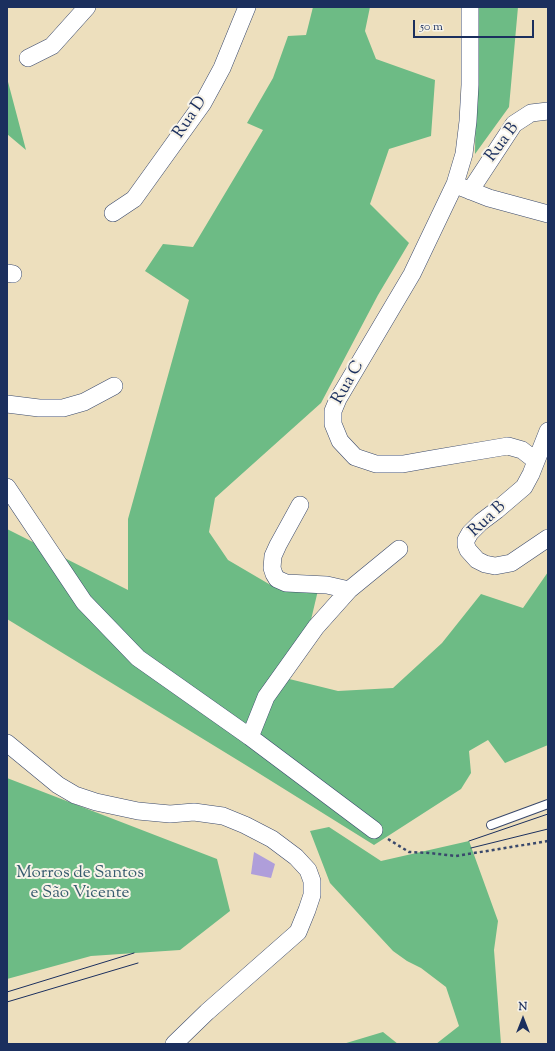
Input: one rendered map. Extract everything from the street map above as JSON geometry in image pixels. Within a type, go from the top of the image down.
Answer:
[{"type":"street","points":[[28,58],[52,46],[87,7]]},
{"type":"street","name":"Rua D","points":[[113,213],[134,199],[204,103],[222,68],[247,7]]},
{"type":"street","points":[[470,7],[470,84],[462,188],[489,198],[548,214]]},
{"type":"street","name":"Rua B","points":[[462,188],[514,124],[531,113],[548,110]]},
{"type":"street","name":"Rua C","points":[[462,188],[338,399],[333,411],[333,424],[340,441],[354,457],[376,464],[403,464],[508,446],[522,450],[536,461]]},
{"type":"street","points":[[7,404],[39,408],[63,408],[84,402],[114,386]]},
{"type":"street","name":"Rua B","points":[[548,431],[531,474],[524,487],[481,522],[470,533],[466,540],[466,545],[468,550],[478,560],[485,564],[494,566],[511,563],[548,538]]},
{"type":"street","points":[[7,487],[84,602],[138,658],[250,737],[374,830]]},
{"type":"street","points":[[300,505],[273,556],[272,568],[274,574],[277,579],[286,583],[327,585],[349,590]]},
{"type":"street","points":[[250,737],[266,696],[316,628],[349,590],[399,549]]},
{"type":"street","points":[[7,744],[58,785],[75,795],[96,802],[138,811],[170,814],[194,812],[224,816],[272,839],[296,858],[308,870],[312,881],[312,895],[298,932],[207,1012],[174,1044]]},
{"type":"lane","points":[[491,825],[548,804]]},
{"type":"path","points":[[374,830],[409,852],[456,856],[548,841]]},
{"type":"green space","points":[[313,7],[370,7],[365,31],[376,59],[435,80],[431,136],[389,149],[370,204],[409,243],[378,295],[321,403],[215,498],[209,532],[228,560],[274,587],[319,586],[310,624],[273,675],[338,691],[393,688],[442,643],[481,594],[523,608],[548,572],[548,745],[505,763],[488,740],[469,751],[471,773],[461,789],[374,845],[7,619],[7,529],[128,590],[128,519],[189,300],[145,271],[163,244],[193,247],[263,130],[247,123],[273,78],[288,36],[306,35]]},
{"type":"green space","points":[[477,7],[518,7],[509,107],[475,154]]},
{"type":"green space","points":[[7,78],[26,150],[7,134]]},
{"type":"green space","name":"Morros de Santos e São Vicente","points":[[7,778],[217,859],[230,911],[180,950],[91,956],[7,979]]},
{"type":"green space","points":[[329,827],[381,861],[469,841],[498,921],[494,950],[501,1044],[436,1044],[459,1026],[446,987],[421,968],[407,961],[393,951],[330,883],[310,831]]},
{"type":"green space","points":[[383,1032],[398,1044],[343,1044]]},
{"type":"building","points":[[254,852],[275,864],[271,878],[251,874]]},
{"type":"tram line","points":[[469,841],[548,814]]},
{"type":"tram line","points":[[471,848],[548,829]]},
{"type":"tram line","points":[[7,992],[134,953]]},
{"type":"tram line","points":[[7,1002],[138,963]]}]
